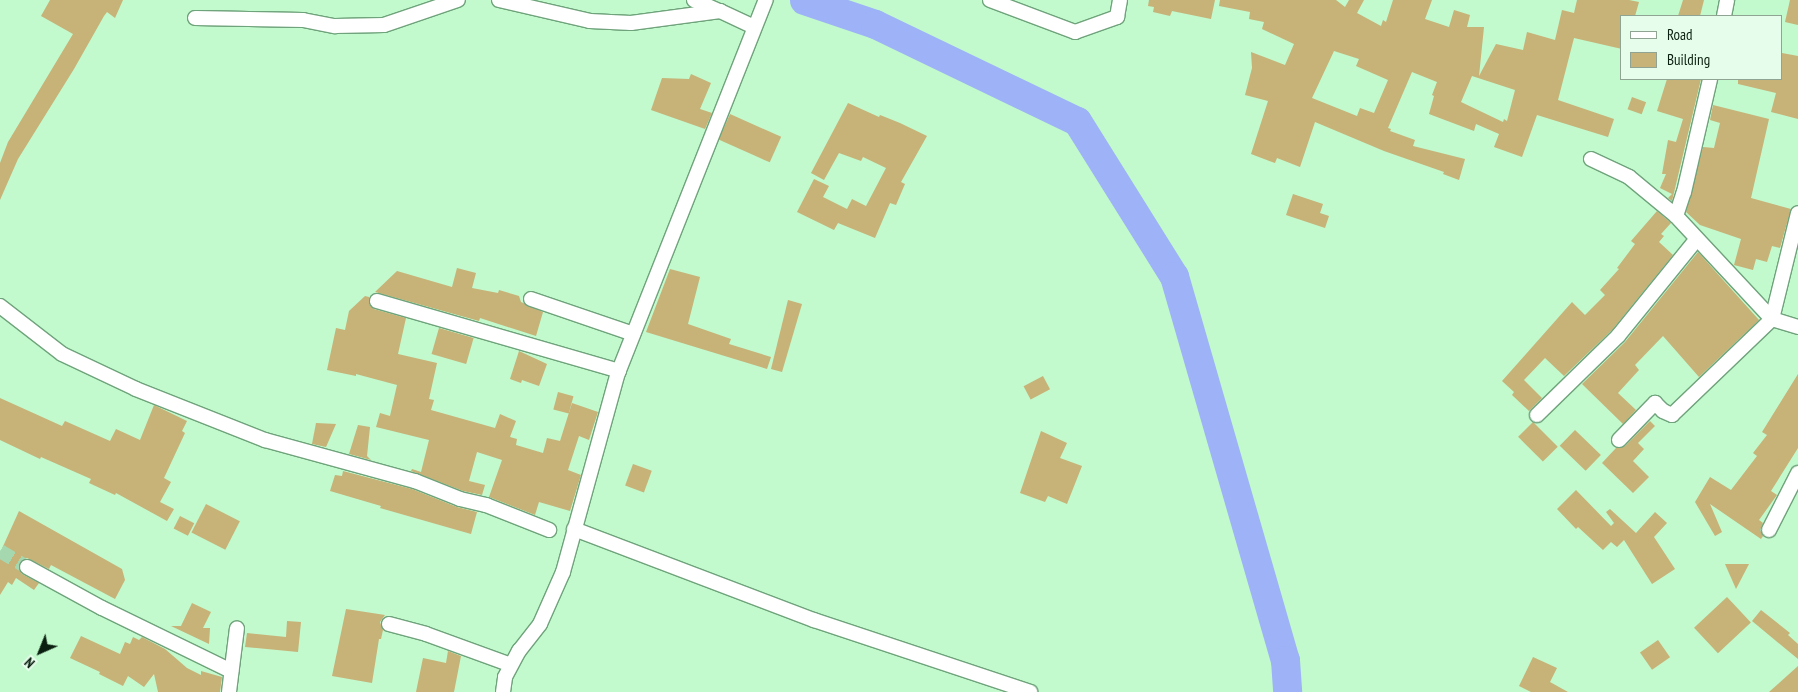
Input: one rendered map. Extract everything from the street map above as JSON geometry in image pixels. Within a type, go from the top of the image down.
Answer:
[{"type":"street","points":[[195,18],[303,20],[336,26],[384,25],[458,0]]},
{"type":"street","points":[[499,0],[590,21],[631,23],[720,11]]},
{"type":"street","points":[[694,0],[755,27]]},
{"type":"street","points":[[502,692],[505,677],[511,665],[519,651],[540,624],[563,572],[619,371],[766,0]]},
{"type":"street","points":[[990,0],[1075,32],[1117,18],[1120,0]]},
{"type":"street","points":[[1724,15],[1727,0]]},
{"type":"street","points":[[1676,216],[1684,192],[1710,80]]},
{"type":"street","points":[[1591,159],[1630,177],[1676,216],[1696,240],[1758,302],[1772,319],[1798,327]]},
{"type":"street","points":[[1619,440],[1655,403],[1663,411],[1672,415],[1772,319],[1798,213]]},
{"type":"street","points":[[1537,415],[1618,336],[1696,240]]},
{"type":"street","points":[[531,300],[633,334]]},
{"type":"street","points":[[377,301],[619,371]]},
{"type":"street","points":[[0,306],[62,354],[136,390],[265,440],[415,481],[460,499],[486,505],[549,530]]},
{"type":"street","points":[[1770,530],[1798,473]]},
{"type":"street","points":[[574,529],[814,620],[1030,692]]},
{"type":"street","points":[[27,567],[102,608],[231,671]]},
{"type":"street","points":[[389,624],[426,634],[511,665]]},
{"type":"street","points":[[229,692],[236,628]]},
{"type":"building","points":[[50,0],[123,0],[115,18],[107,12],[104,16],[74,69],[18,159],[0,200],[0,163],[8,142],[73,34],[41,16]]},
{"type":"building","points":[[1149,0],[1215,0],[1211,19],[1172,11],[1170,16],[1153,12],[1154,7],[1148,6]]},
{"type":"building","points":[[1220,0],[1336,0],[1345,7],[1349,0],[1364,0],[1357,13],[1381,26],[1383,20],[1386,22],[1393,0],[1432,0],[1425,19],[1449,27],[1454,10],[1470,15],[1467,27],[1484,27],[1479,76],[1496,44],[1523,50],[1527,32],[1555,40],[1562,10],[1574,13],[1577,0],[1629,0],[1639,2],[1635,15],[1620,15],[1620,49],[1574,38],[1558,100],[1614,119],[1608,137],[1537,115],[1522,157],[1494,147],[1499,134],[1476,124],[1474,131],[1429,114],[1434,96],[1432,95],[1437,82],[1412,72],[1388,128],[1391,129],[1390,131],[1415,140],[1413,146],[1465,159],[1459,180],[1443,174],[1444,172],[1384,151],[1315,122],[1300,167],[1277,158],[1275,163],[1251,154],[1268,101],[1245,95],[1252,68],[1251,52],[1285,65],[1294,44],[1262,29],[1264,22],[1249,19],[1250,12],[1219,6]],"holes":[[[1334,51],[1359,59],[1356,66],[1388,80],[1374,113],[1360,108],[1357,116],[1312,98]],[[1472,76],[1515,90],[1507,121],[1504,119],[1503,122],[1461,102]]]},
{"type":"building","points":[[1683,0],[1704,0],[1700,15],[1678,15]]},
{"type":"building","points":[[1790,0],[1798,0],[1798,25],[1785,22]]},
{"type":"building","points":[[1783,53],[1798,56],[1798,119],[1771,112],[1776,93],[1738,84],[1738,80],[1783,80]]},
{"type":"building","points":[[691,74],[711,83],[700,109],[712,113],[705,129],[651,110],[662,78],[689,79]]},
{"type":"building","points":[[1667,80],[1701,80],[1672,201],[1668,198],[1672,194],[1660,188],[1666,174],[1662,174],[1668,140],[1676,142],[1683,119],[1657,111]]},
{"type":"building","points":[[1632,97],[1646,102],[1642,114],[1628,109]]},
{"type":"building","points":[[848,103],[879,117],[880,115],[900,123],[927,136],[901,182],[905,184],[896,205],[890,203],[875,238],[838,223],[834,230],[797,212],[814,179],[829,186],[823,197],[847,209],[852,199],[866,206],[886,168],[863,157],[861,161],[839,153],[824,180],[811,173]]},
{"type":"building","points":[[1713,105],[1769,119],[1751,198],[1791,209],[1780,248],[1772,246],[1767,262],[1756,259],[1753,270],[1734,265],[1741,239],[1700,225],[1686,212],[1703,147],[1714,148],[1720,123],[1710,120]]},
{"type":"building","points":[[730,114],[781,137],[770,162],[719,140]]},
{"type":"building","points":[[1293,194],[1323,204],[1320,213],[1329,216],[1325,228],[1286,215]]},
{"type":"building","points":[[1657,211],[1671,223],[1661,234],[1664,236],[1659,242],[1673,255],[1612,330],[1564,376],[1545,358],[1524,380],[1542,398],[1529,411],[1512,395],[1514,392],[1502,381],[1572,302],[1585,315],[1605,295],[1600,290],[1619,269],[1617,268],[1635,244],[1631,241]]},
{"type":"building","points":[[1698,252],[1759,320],[1699,377],[1663,336],[1635,365],[1639,370],[1618,393],[1636,410],[1623,424],[1582,384],[1625,342]]},
{"type":"building","points":[[457,268],[476,273],[472,288],[498,293],[499,290],[519,296],[521,302],[543,312],[536,336],[480,318],[479,321],[375,292],[397,271],[452,287]]},
{"type":"building","points":[[670,269],[700,277],[688,324],[731,339],[729,344],[771,357],[767,369],[646,332]]},
{"type":"building","points":[[365,296],[369,297],[369,304],[374,309],[406,318],[398,354],[437,363],[429,399],[434,400],[431,410],[495,428],[500,414],[516,421],[510,437],[517,439],[516,445],[543,453],[547,438],[560,441],[572,403],[598,412],[589,440],[579,436],[568,470],[581,475],[570,511],[539,502],[535,515],[489,497],[502,460],[477,452],[469,481],[485,485],[482,495],[463,491],[411,471],[412,469],[421,472],[429,440],[376,427],[380,413],[390,416],[397,385],[356,374],[356,376],[327,370],[336,328],[345,330],[349,311]]},
{"type":"building","points":[[788,300],[802,304],[782,372],[771,369]]},
{"type":"building","points":[[439,328],[474,338],[466,364],[432,354]]},
{"type":"building","points":[[519,351],[547,364],[539,386],[522,380],[521,383],[510,379]]},
{"type":"building","points":[[1798,374],[1798,448],[1771,491],[1777,495],[1759,520],[1763,523],[1760,530],[1763,536],[1761,539],[1710,504],[1722,532],[1715,536],[1695,502],[1710,477],[1731,490],[1757,456],[1753,453],[1767,435],[1762,432]]},
{"type":"building","points":[[1043,376],[1050,389],[1031,400],[1024,386]]},
{"type":"building","points":[[558,392],[573,396],[569,414],[553,409]]},
{"type":"building","points":[[0,398],[62,426],[65,421],[110,441],[116,429],[140,440],[154,405],[187,421],[182,431],[185,433],[164,478],[171,482],[160,502],[174,509],[167,521],[116,493],[115,495],[89,483],[91,479],[41,457],[40,459],[0,440]]},
{"type":"building","points":[[1650,421],[1655,426],[1638,443],[1644,449],[1633,461],[1649,477],[1633,493],[1602,463],[1616,448],[1625,446]]},
{"type":"building","points":[[1533,422],[1558,447],[1543,462],[1518,437]]},
{"type":"building","points":[[316,423],[336,424],[326,447],[312,444]]},
{"type":"building","points":[[358,425],[370,427],[367,456],[371,460],[349,454]]},
{"type":"building","points":[[1575,430],[1601,455],[1586,471],[1560,446]]},
{"type":"building","points":[[1041,431],[1067,443],[1060,458],[1082,466],[1067,504],[1048,496],[1045,502],[1020,493]]},
{"type":"building","points":[[633,464],[652,471],[644,492],[625,486]]},
{"type":"building","points":[[343,471],[412,489],[457,507],[477,512],[471,534],[380,508],[381,506],[330,491],[335,475],[342,476]]},
{"type":"building","points":[[1576,490],[1611,526],[1614,523],[1606,512],[1610,509],[1636,533],[1655,512],[1667,523],[1654,537],[1675,569],[1652,584],[1624,540],[1617,547],[1611,542],[1603,550],[1578,527],[1576,529],[1557,509]]},
{"type":"building","points":[[206,504],[240,521],[225,550],[191,533]]},
{"type":"building","points":[[19,511],[122,569],[125,580],[115,599],[51,565],[49,569],[27,558],[22,560],[18,568],[22,574],[39,583],[34,590],[16,578],[12,585],[8,582],[0,595],[0,553]]},
{"type":"building","points":[[180,516],[194,523],[188,536],[174,528]]},
{"type":"building","points":[[1725,564],[1749,564],[1736,589]]},
{"type":"building","points":[[1727,597],[1751,623],[1718,653],[1694,628]]},
{"type":"building","points":[[192,603],[211,612],[203,628],[210,628],[209,644],[171,626],[181,626]]},
{"type":"building","points":[[346,609],[385,615],[380,622],[383,630],[381,639],[379,639],[372,683],[332,676]]},
{"type":"building","points":[[1761,610],[1790,633],[1788,635],[1798,644],[1798,659],[1752,621]]},
{"type":"building","points":[[287,621],[301,622],[298,652],[245,647],[247,633],[286,637]]},
{"type":"building","points":[[81,636],[120,654],[125,642],[130,644],[133,637],[139,640],[142,637],[165,649],[187,668],[201,675],[201,671],[222,677],[220,692],[158,692],[154,674],[144,687],[128,676],[123,686],[99,674],[100,672],[70,658]]},
{"type":"building","points":[[1658,640],[1670,657],[1652,670],[1640,653]]},
{"type":"building","points":[[448,651],[461,656],[454,692],[416,692],[423,658],[446,663]]},
{"type":"building","points":[[1533,657],[1557,668],[1550,682],[1568,692],[1531,692],[1519,686]]},
{"type":"building","points":[[1798,666],[1798,692],[1769,692]]},
{"type":"waterway","points":[[804,0],[875,24],[1077,121],[1174,276],[1285,660],[1287,692]]},
{"type":"tunnel","points":[[0,551],[27,567]]}]
